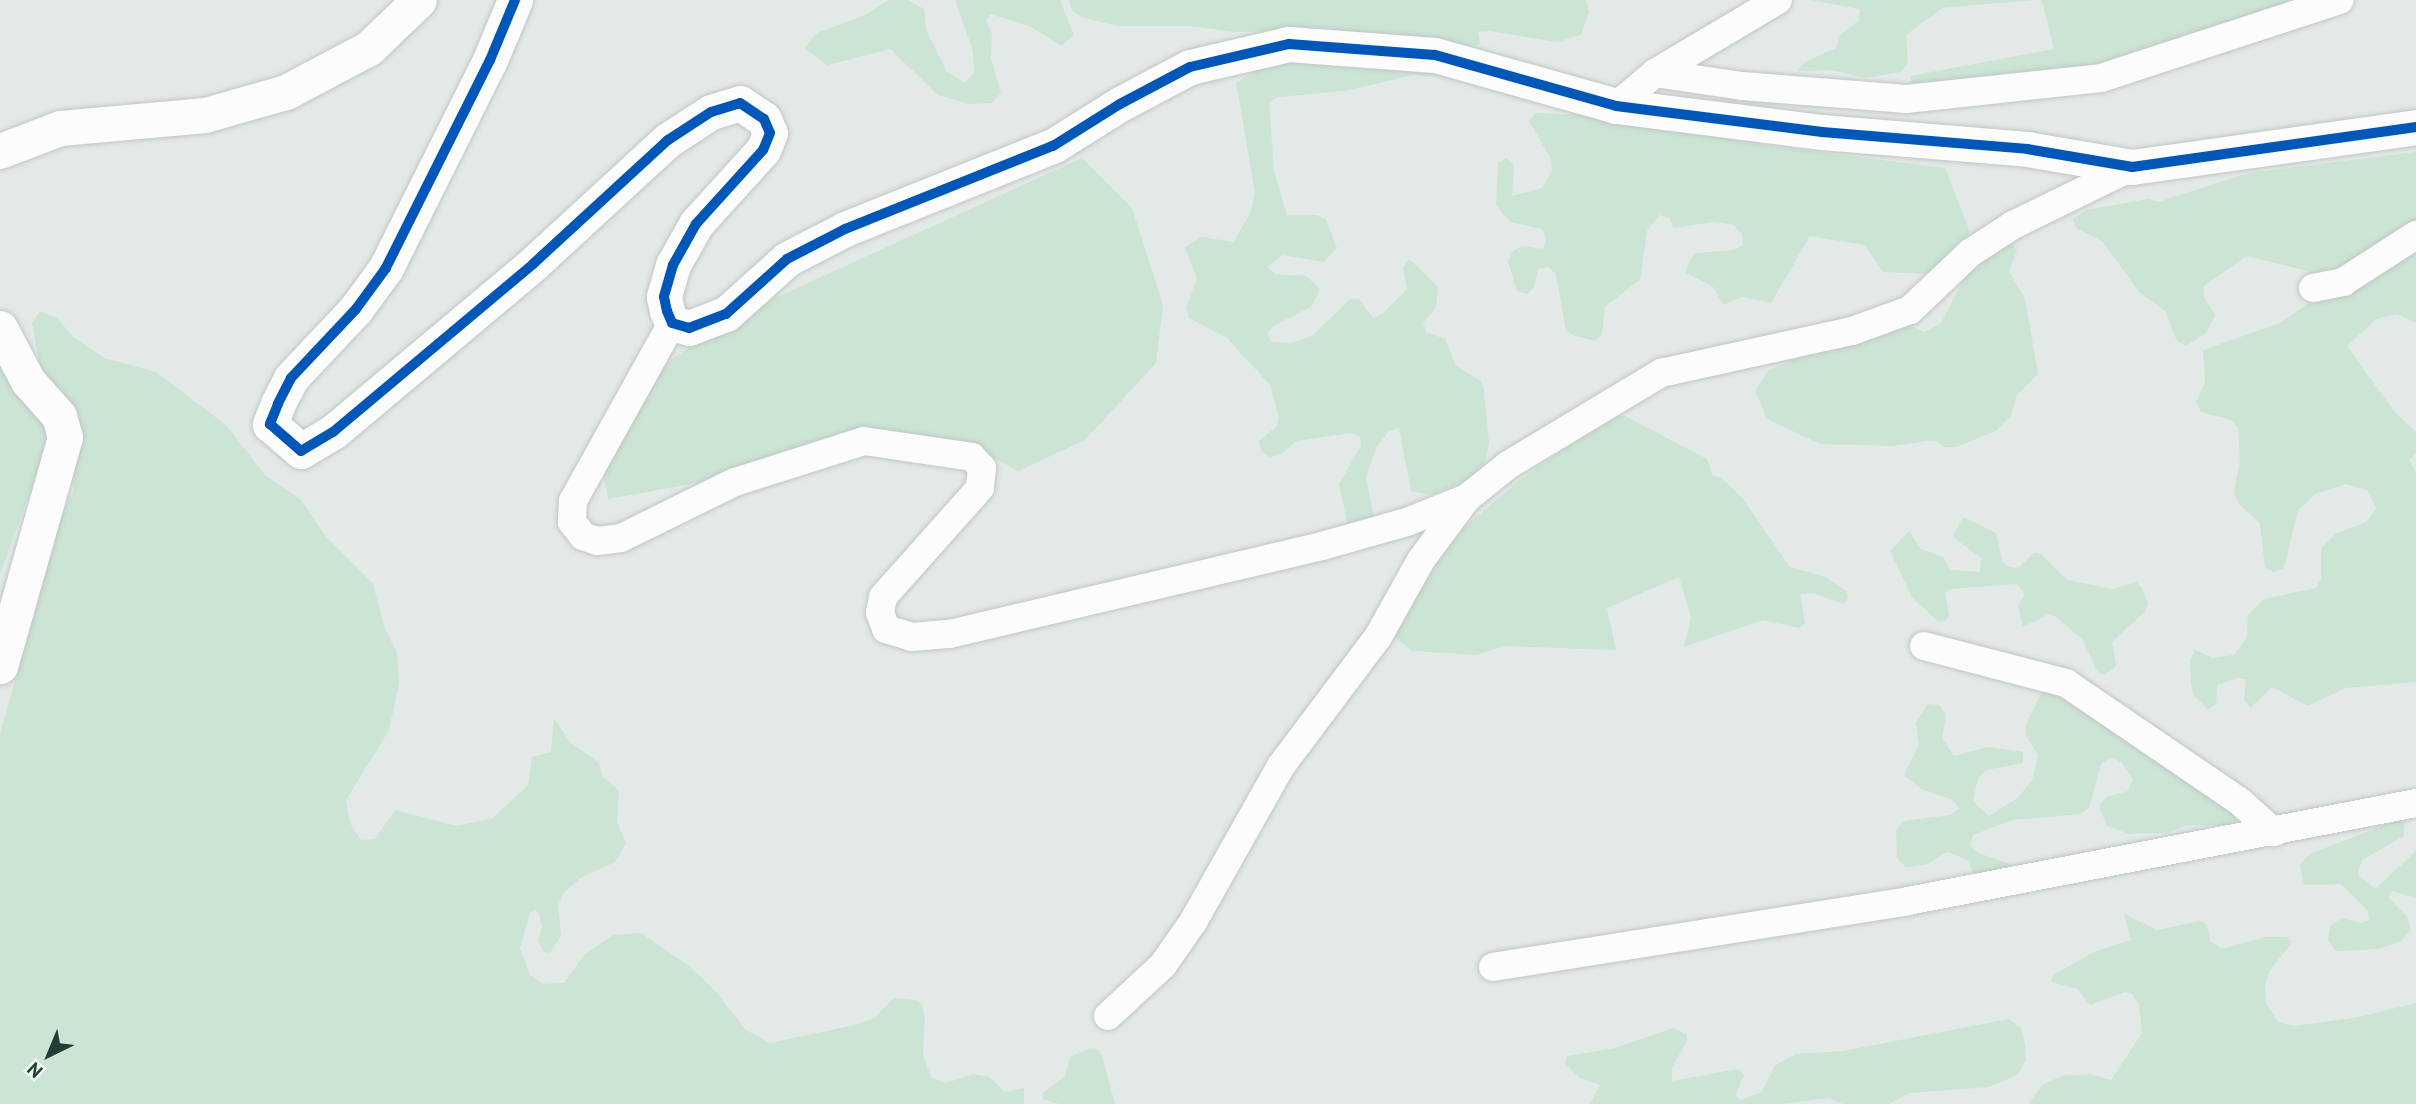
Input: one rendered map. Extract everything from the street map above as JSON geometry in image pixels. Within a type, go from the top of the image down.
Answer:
[{"type":"street","points":[[0,152],[60,128],[205,115],[286,92],[369,48],[419,0]]},
{"type":"street","points":[[515,0],[490,60],[386,268],[356,309],[291,378],[270,424],[301,451],[332,432],[533,264],[668,140],[711,112],[740,103],[764,119],[770,133],[763,150],[696,223],[673,265],[664,297],[672,323],[592,459],[573,500],[572,522],[583,536],[597,541],[621,538],[735,482],[864,441],[972,457],[982,468],[980,488],[883,597],[880,612],[886,629],[912,638],[950,634],[1322,546],[1407,522],[1467,498]]},
{"type":"street","points":[[1616,106],[1655,73],[1778,0]]},
{"type":"street","points":[[1655,73],[1742,86],[1906,99],[2087,80],[2256,30],[2340,0]]},
{"type":"street","points":[[672,323],[689,328],[707,324],[726,314],[788,259],[845,229],[1054,146],[1120,104],[1190,67],[1289,44],[1435,55],[1616,106],[1822,132],[2027,149],[2133,167],[2416,127]]},
{"type":"street","points":[[1108,1016],[1163,965],[1193,922],[1282,766],[1378,637],[1421,560],[1467,498],[1508,465],[1661,373],[1852,331],[1910,310],[1981,246],[2133,167]]},
{"type":"street","points":[[2313,288],[2343,282],[2416,235]]},
{"type":"street","points":[[0,328],[28,381],[59,416],[65,436],[0,666]]},
{"type":"street","points":[[1924,646],[2066,683],[2239,801],[2274,832]]},
{"type":"street","points":[[1493,967],[1908,901],[2416,803]]},
{"type":"green space","points":[[889,0],[908,0],[924,9],[926,30],[947,72],[965,83],[974,73],[973,51],[955,0],[1060,0],[1074,35],[1062,46],[1029,26],[990,14],[986,20],[992,35],[991,58],[1001,93],[991,103],[969,104],[938,95],[890,49],[827,65],[804,48],[817,33],[865,15]]},
{"type":"green space","points":[[1069,0],[1586,0],[1589,12],[1581,35],[1557,42],[1490,31],[1478,32],[1480,44],[1468,47],[1389,41],[1331,28],[1236,32],[1190,26],[1117,26],[1081,17],[1072,11]]},
{"type":"green space","points":[[1811,0],[2034,0],[1942,8],[1906,35],[1908,62],[1901,72],[1866,78],[1832,70],[1797,71],[1806,61],[1836,48],[1840,36],[1859,20],[1860,9]]},
{"type":"green space","points":[[2042,0],[2300,0],[2098,66],[1913,89],[1910,76],[2054,49]]},
{"type":"green space","points":[[1294,63],[1357,68],[1422,65],[1478,81],[1489,88],[1446,76],[1413,75],[1345,91],[1278,97],[1269,102],[1274,171],[1287,215],[1317,215],[1326,220],[1337,248],[1323,262],[1283,255],[1267,267],[1275,274],[1306,276],[1320,289],[1311,307],[1273,326],[1267,333],[1271,342],[1291,343],[1312,336],[1350,299],[1360,300],[1373,318],[1383,313],[1407,289],[1403,268],[1409,259],[1438,287],[1436,307],[1423,323],[1426,332],[1445,339],[1456,366],[1481,381],[1484,391],[1489,443],[1485,463],[1471,478],[1432,495],[1411,491],[1399,428],[1389,431],[1376,448],[1366,477],[1374,518],[1348,526],[1339,484],[1361,446],[1360,436],[1350,433],[1296,441],[1280,455],[1269,457],[1261,451],[1259,441],[1276,427],[1279,418],[1270,385],[1227,338],[1189,318],[1186,308],[1197,279],[1185,247],[1202,237],[1233,242],[1250,214],[1255,192],[1236,83],[1262,66]]},
{"type":"green space","points":[[1536,113],[1610,116],[1763,145],[1945,168],[1970,232],[1929,274],[1883,272],[1865,245],[1810,236],[1771,303],[1742,297],[1724,305],[1713,287],[1685,272],[1694,253],[1734,250],[1743,245],[1742,234],[1734,225],[1714,222],[1673,228],[1670,218],[1659,215],[1647,231],[1640,280],[1605,306],[1602,334],[1595,341],[1575,336],[1566,331],[1556,275],[1549,267],[1538,269],[1534,287],[1527,294],[1517,291],[1508,261],[1513,251],[1522,246],[1543,249],[1546,239],[1542,229],[1510,222],[1496,205],[1498,163],[1507,158],[1514,166],[1512,196],[1542,188],[1552,170],[1551,159],[1529,121]]},
{"type":"green space","points":[[2416,152],[2416,323],[2397,314],[2376,319],[2347,346],[2393,410],[2416,432],[2416,453],[2409,460],[2416,473],[2416,682],[2345,688],[2308,706],[2272,687],[2250,708],[2244,700],[2246,679],[2237,678],[2217,685],[2216,704],[2208,710],[2193,694],[2190,660],[2195,650],[2213,658],[2234,655],[2247,637],[2248,615],[2264,599],[2316,588],[2321,579],[2321,548],[2337,533],[2366,522],[2376,508],[2367,490],[2346,484],[2315,494],[2298,510],[2284,568],[2274,572],[2265,568],[2260,523],[2238,503],[2234,493],[2240,460],[2238,428],[2231,420],[2201,412],[2196,402],[2205,382],[2203,350],[2280,323],[2365,263],[2315,273],[2246,256],[2204,286],[2204,297],[2215,315],[2206,333],[2186,346],[2177,341],[2165,311],[2139,292],[2103,242],[2076,228],[2073,219],[2086,210],[2148,199],[2158,202],[2248,173]]},
{"type":"green space","points":[[1082,158],[1132,208],[1163,305],[1156,363],[1085,440],[1018,471],[962,440],[871,431],[751,473],[608,499],[599,451],[669,361],[742,313]]},
{"type":"green space","points":[[2011,241],[2017,250],[2009,271],[2025,299],[2038,374],[2017,395],[2011,416],[1996,431],[1956,447],[1945,447],[1934,440],[1893,446],[1820,444],[1767,419],[1755,390],[1769,370],[1807,354],[1910,325],[1924,332],[1941,323],[1971,266]]},
{"type":"green space","points":[[40,311],[58,319],[73,337],[104,358],[156,372],[226,425],[265,475],[301,500],[327,538],[373,584],[384,626],[397,653],[399,683],[389,730],[346,800],[350,823],[361,840],[375,839],[395,810],[457,826],[493,818],[528,785],[532,757],[551,752],[554,718],[570,742],[599,763],[603,777],[619,791],[617,822],[626,843],[615,862],[582,877],[564,892],[558,905],[561,936],[550,953],[544,952],[538,940],[542,927],[539,914],[535,909],[530,913],[520,948],[530,975],[543,984],[564,983],[584,955],[613,935],[641,933],[688,965],[716,992],[746,1030],[770,1043],[855,1025],[875,1018],[894,998],[915,1000],[922,1004],[925,1019],[923,1056],[932,1078],[946,1083],[973,1074],[989,1077],[1005,1092],[1024,1088],[1024,1104],[0,1104],[0,734],[61,517],[73,492],[79,417],[40,367],[32,323]]},
{"type":"green space","points":[[0,360],[35,402],[47,433],[42,458],[0,575]]},
{"type":"green space","points":[[1625,416],[1707,459],[1713,476],[1720,477],[1743,499],[1790,567],[1826,577],[1846,591],[1848,598],[1843,604],[1813,593],[1800,594],[1805,624],[1799,628],[1763,620],[1684,647],[1691,617],[1679,577],[1607,608],[1616,650],[1504,646],[1476,655],[1412,651],[1394,636],[1437,551],[1522,478],[1611,417]]},
{"type":"green space","points":[[1963,517],[1996,533],[2003,562],[2010,567],[2018,568],[2034,553],[2041,554],[2067,580],[2113,589],[2136,582],[2142,588],[2148,603],[2145,611],[2112,642],[2116,666],[2105,675],[2098,673],[2082,639],[2049,614],[2023,627],[2018,606],[2025,594],[2017,584],[1951,589],[1945,593],[1949,615],[1945,621],[1938,622],[1912,597],[1890,551],[1909,531],[1921,549],[1943,557],[1951,570],[1980,572],[1981,558],[1953,537]]},
{"type":"green space","points":[[2052,691],[2076,699],[2237,815],[2233,826],[2188,825],[2167,833],[2129,834],[2107,826],[2099,806],[2106,797],[2128,791],[2133,780],[2121,762],[2111,757],[2101,764],[2089,808],[2080,814],[2012,820],[1973,835],[1970,846],[1978,853],[2011,864],[2010,876],[1976,881],[1968,860],[1947,852],[1928,864],[1906,867],[1897,858],[1896,830],[1904,821],[1950,815],[1959,809],[1953,800],[1921,789],[1904,775],[1919,745],[1916,723],[1928,704],[1939,705],[1946,714],[1942,738],[1954,756],[1988,747],[2023,752],[2023,763],[1986,770],[1978,778],[1973,801],[1989,816],[2019,797],[2033,778],[2038,755],[2026,736],[2026,725],[2041,693]]},
{"type":"green space","points":[[2397,820],[2404,822],[2404,836],[2362,860],[2358,874],[2375,889],[2416,851],[2416,898],[2392,891],[2388,897],[2407,916],[2411,930],[2401,941],[2379,949],[2336,951],[2328,940],[2330,926],[2341,918],[2362,923],[2369,920],[2368,911],[2341,884],[2304,885],[2300,865],[2310,854]]},
{"type":"green space","points":[[2124,914],[2157,930],[2201,921],[2207,925],[2210,941],[2222,949],[2265,937],[2287,937],[2292,942],[2269,972],[2265,986],[2266,1003],[2278,1022],[2294,1026],[2359,1017],[2416,1003],[2416,1104],[2028,1104],[2042,1085],[2062,1076],[2091,1074],[2111,1080],[2142,1033],[2139,1005],[2132,994],[2125,992],[2090,1005],[2078,989],[2051,982],[2053,975],[2096,951],[2131,940]]},
{"type":"green space","points":[[2009,1019],[2021,1028],[2025,1045],[2026,1060],[2018,1075],[1989,1087],[1909,1093],[1889,1104],[1843,1104],[1829,1098],[1781,1104],[1590,1104],[1600,1085],[1580,1078],[1565,1063],[1567,1056],[1615,1048],[1673,1028],[1687,1035],[1687,1042],[1672,1067],[1672,1081],[1738,1069],[1744,1075],[1735,1096],[1741,1100],[1762,1092],[1775,1065],[1796,1054],[1843,1051]]},
{"type":"green space","points":[[1090,1048],[1098,1049],[1102,1056],[1115,1104],[1059,1104],[1043,1099],[1043,1093],[1065,1076],[1070,1057]]},
{"type":"cycle path","points":[[515,0],[490,60],[386,268],[356,309],[291,378],[278,404],[270,424],[301,451],[333,432],[533,264],[668,140],[711,112],[740,103],[764,119],[770,133],[763,150],[696,224],[673,265],[664,297],[667,311],[672,323],[689,328],[726,314],[787,259],[845,229],[1053,146],[1120,104],[1190,67],[1289,44],[1435,55],[1616,106],[1822,132],[2027,149],[2132,167],[2416,127]]}]
